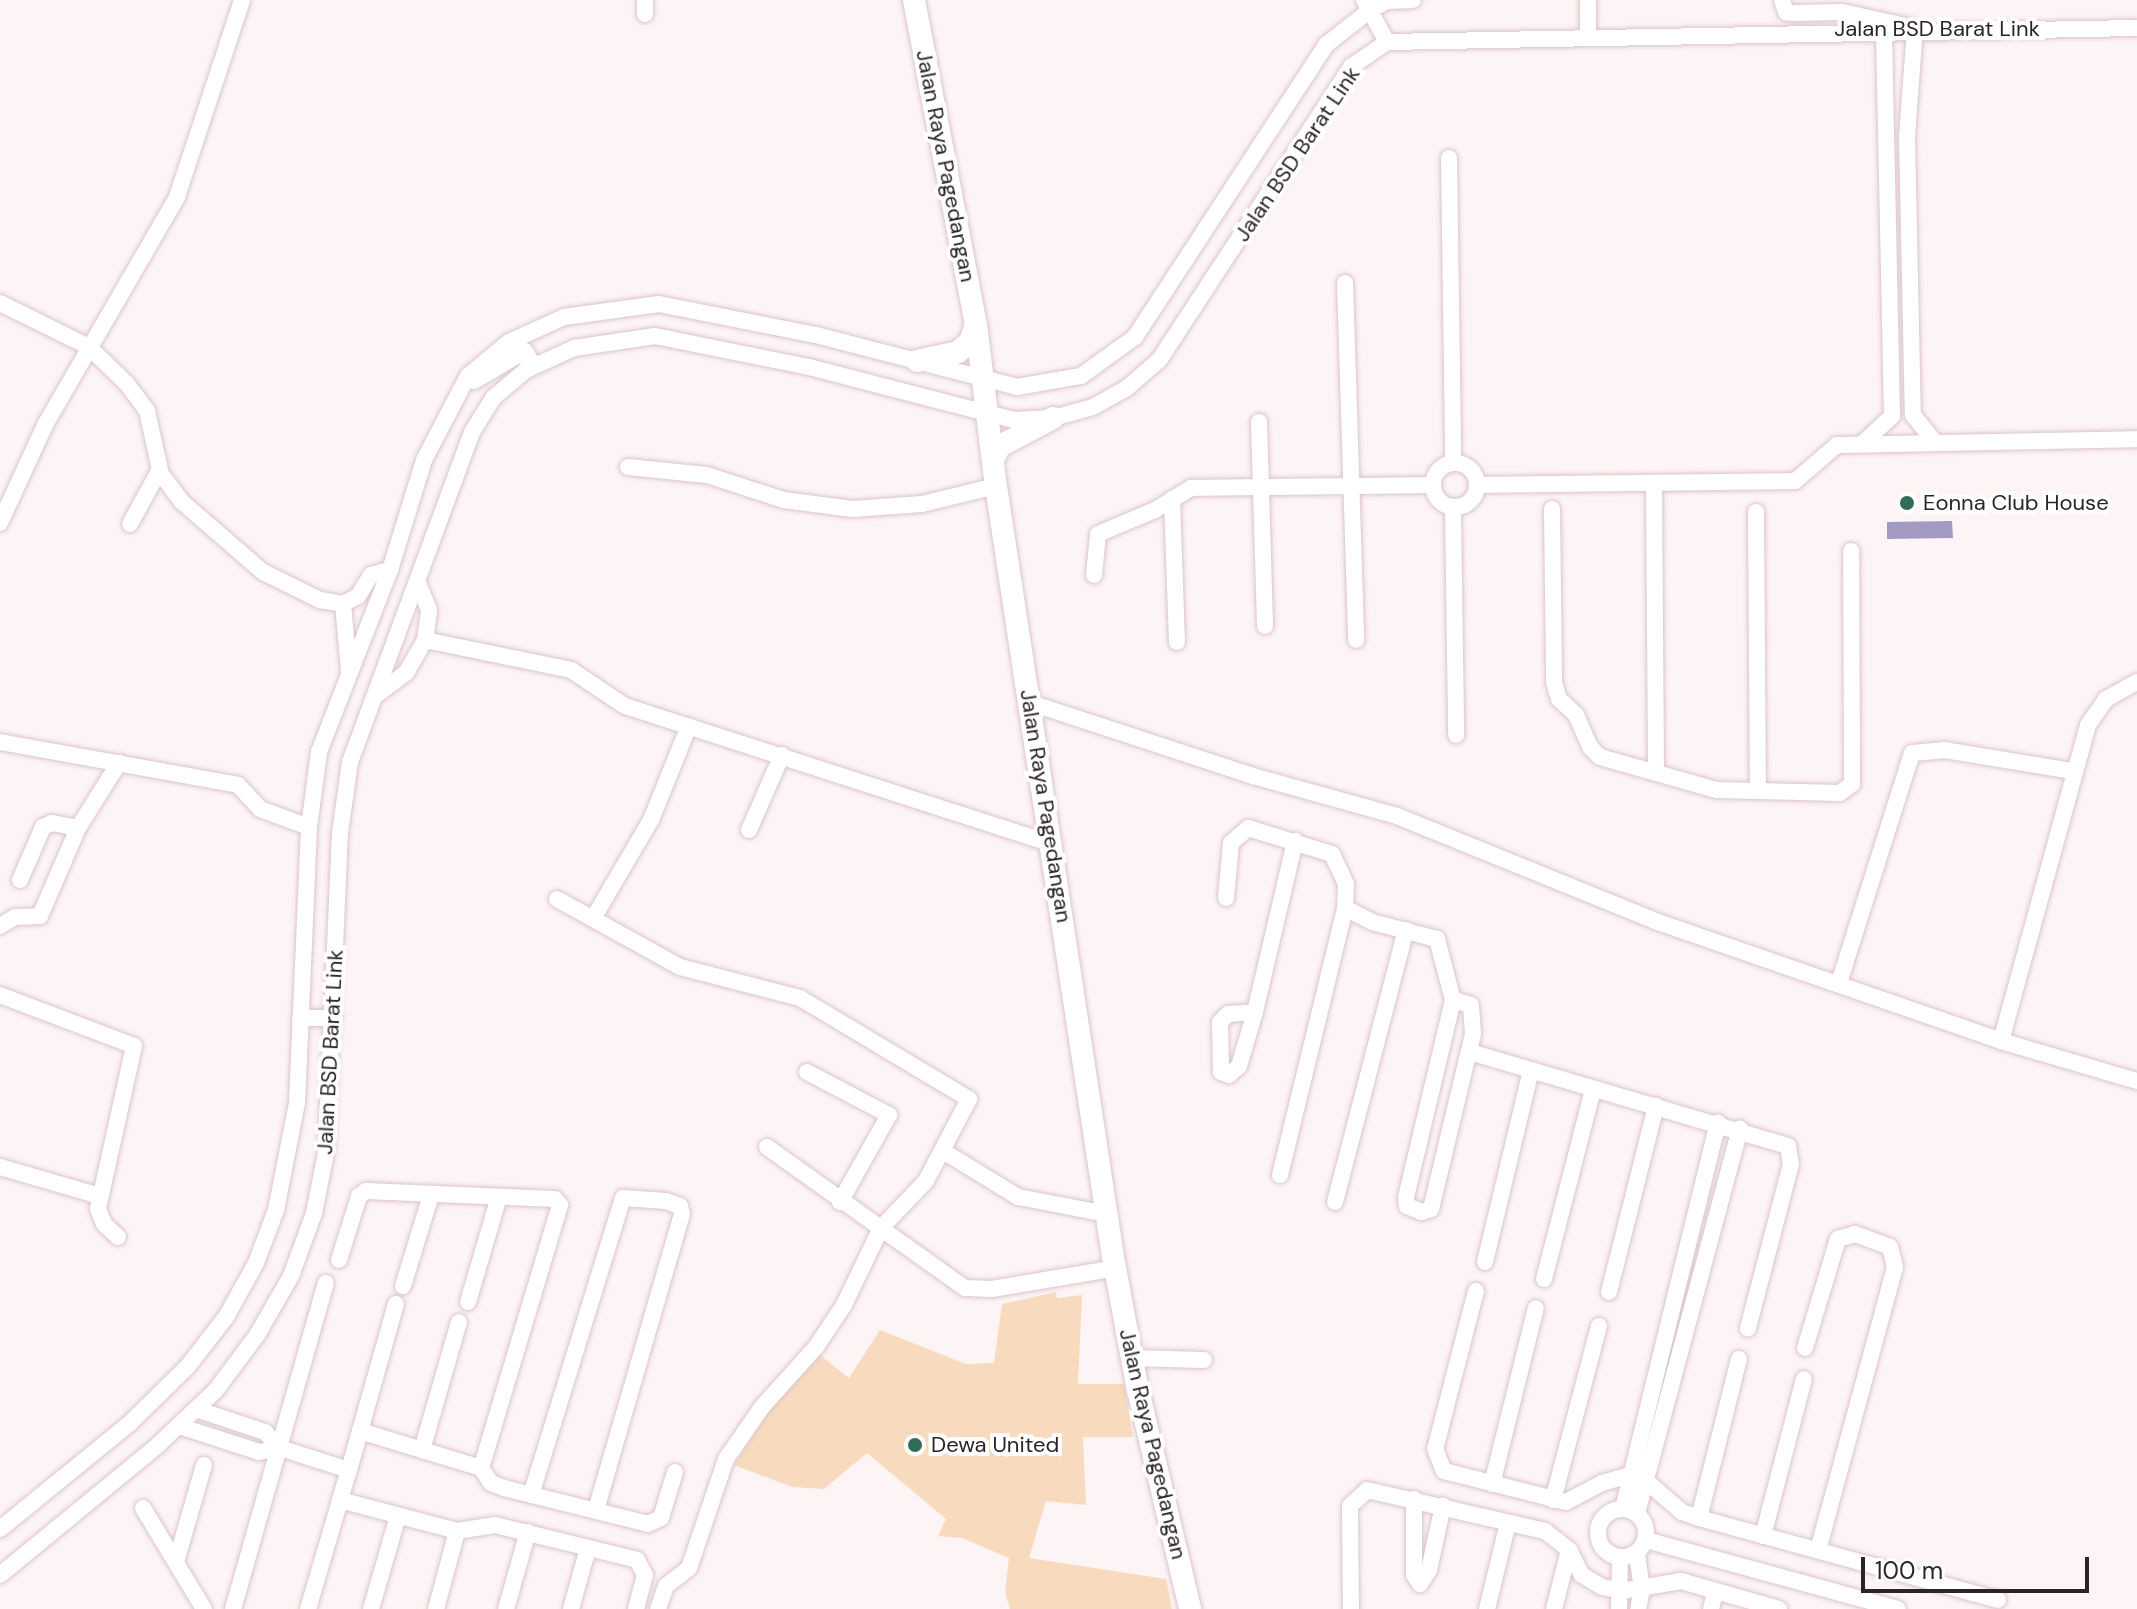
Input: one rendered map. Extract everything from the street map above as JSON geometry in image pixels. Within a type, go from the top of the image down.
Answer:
[{"type":"street","points":[[0,523],[45,425],[182,187],[242,0]]},
{"type":"street","name":"Jalan Raya Pagedangan","points":[[914,0],[976,324],[996,486],[1131,1358],[1190,1609]]},
{"type":"street","name":"Jalan BSD Barat Link","points":[[0,1529],[131,1422],[188,1366],[226,1317],[256,1263],[292,1147],[309,827],[319,752],[390,570],[424,460],[462,387],[509,342],[564,317],[659,304],[917,361],[1017,387],[1069,379],[1109,361],[1135,337],[1327,44],[1367,5],[1413,0]]},
{"type":"street","points":[[1588,0],[1588,35]]},
{"type":"street","points":[[1782,0],[1786,12],[1842,12],[1915,28],[1914,93],[1907,136],[1913,415],[1936,443]]},
{"type":"street","points":[[1367,5],[1387,42]]},
{"type":"street","points":[[1884,28],[1884,92],[1889,134],[1892,416]]},
{"type":"street","name":"Jalan BSD Barat Link","points":[[0,1575],[196,1409],[257,1335],[291,1276],[314,1213],[326,1153],[340,833],[350,762],[419,585],[472,432],[493,398],[534,366],[574,348],[655,336],[809,367],[1014,420],[1053,418],[1093,407],[1127,388],[1160,359],[1352,66],[1387,42],[1884,28],[2137,28]]},
{"type":"street","points":[[1884,92],[1914,93]]},
{"type":"street","points":[[1449,158],[1453,463]]},
{"type":"street","points":[[1345,283],[1356,640]]},
{"type":"street","points":[[0,303],[89,347],[144,404],[159,471],[181,501],[263,572],[320,600],[343,604],[358,596],[371,575],[390,570]]},
{"type":"street","points":[[917,361],[958,352],[970,342],[976,324]]},
{"type":"street","points":[[462,387],[525,351],[534,366]]},
{"type":"street","points":[[1862,444],[1892,416],[1913,415]]},
{"type":"street","points":[[993,459],[1000,446],[1053,418]]},
{"type":"street","points":[[1259,422],[1265,626]]},
{"type":"street","points":[[1478,485],[1795,481],[1837,445],[2137,439]]},
{"type":"street","points":[[1453,463],[1474,473],[1478,485],[1466,506],[1453,508],[1443,505],[1432,485],[1443,466],[1453,463]]},
{"type":"street","points":[[628,467],[707,475],[784,500],[836,508],[922,504],[996,486]]},
{"type":"street","points":[[130,524],[159,471]]},
{"type":"street","points":[[1654,483],[1656,773]]},
{"type":"street","points":[[1094,575],[1093,544],[1098,534],[1191,488],[1432,485]]},
{"type":"street","points":[[1172,499],[1177,642]]},
{"type":"street","points":[[1453,508],[1456,735]]},
{"type":"street","points":[[1552,509],[1554,682],[1559,699],[1576,715],[1590,747],[1600,757],[1717,790],[1840,793],[1852,784],[1851,551]]},
{"type":"street","points":[[1756,512],[1758,791]]},
{"type":"street","points":[[377,695],[406,673],[425,640],[429,610],[419,585]]},
{"type":"street","points":[[343,604],[349,673]]},
{"type":"street","points":[[425,640],[571,670],[615,702],[1053,844]]},
{"type":"street","points":[[2001,1041],[2072,771],[2088,725],[2106,699],[2137,682]]},
{"type":"street","points":[[1031,703],[1253,776],[1397,816],[1655,921],[2001,1041],[2137,1081]]},
{"type":"street","points":[[594,917],[651,820],[689,726]]},
{"type":"street","points":[[0,742],[238,785],[260,809],[309,827]]},
{"type":"street","points":[[1839,983],[1912,753],[1944,750],[2072,771]]},
{"type":"street","points":[[749,830],[782,755]]},
{"type":"street","points":[[0,926],[15,917],[40,916],[78,828],[119,763]]},
{"type":"street","points":[[20,880],[43,827],[52,823],[78,828]]},
{"type":"street","points":[[1226,898],[1230,847],[1237,833],[1248,828],[1295,841],[1336,858],[1346,884],[1345,908],[1280,1175]]},
{"type":"street","points":[[1255,1012],[1295,841]]},
{"type":"street","points":[[557,899],[680,967],[800,998],[967,1094],[968,1106],[926,1181],[881,1228],[830,1326],[726,1459],[689,1568],[666,1586],[658,1609]]},
{"type":"street","points":[[1345,908],[1437,939],[1453,1000],[1406,1197],[1410,1208],[1431,1209],[1470,1052],[1473,1010],[1453,1000]]},
{"type":"street","points":[[1335,1202],[1406,930]]},
{"type":"street","points":[[0,995],[134,1046],[100,1196],[104,1224],[118,1237]]},
{"type":"street","points":[[300,1018],[334,1018]]},
{"type":"street","points":[[1470,1052],[1782,1142],[1792,1154],[1748,1328]]},
{"type":"street","points":[[1485,1262],[1531,1070]]},
{"type":"street","points":[[807,1072],[889,1115],[840,1202]]},
{"type":"street","points":[[1544,1279],[1593,1089]]},
{"type":"street","points":[[1609,1292],[1656,1106]]},
{"type":"street","points":[[1638,1609],[1646,1525],[1630,1511],[1627,1476],[1718,1123]]},
{"type":"street","points":[[1630,1511],[1645,1480],[1740,1129]]},
{"type":"street","points":[[767,1147],[840,1202],[975,1290],[1116,1268]]},
{"type":"street","points":[[943,1151],[1018,1197],[1107,1214]]},
{"type":"street","points":[[0,1167],[100,1196]]},
{"type":"street","points":[[339,1260],[359,1196],[366,1191],[555,1199],[560,1205],[481,1468]]},
{"type":"street","points":[[403,1286],[431,1195]]},
{"type":"street","points":[[468,1302],[499,1197]]},
{"type":"street","points":[[531,1495],[623,1198],[666,1201],[680,1206],[682,1214],[596,1510]]},
{"type":"street","points":[[1805,1348],[1838,1239],[1855,1234],[1890,1247],[1895,1267],[1818,1551]]},
{"type":"street","points":[[233,1609],[326,1283]]},
{"type":"street","points":[[1476,1291],[1435,1456],[1444,1471],[1566,1502],[1627,1476],[1645,1480],[1682,1512],[1699,1518],[1998,1600]]},
{"type":"street","points":[[308,1609],[396,1304]]},
{"type":"street","points":[[1492,1484],[1536,1308]]},
{"type":"street","points":[[422,1450],[459,1322]]},
{"type":"street","points":[[1553,1500],[1599,1326]]},
{"type":"street","points":[[1131,1358],[1204,1360]]},
{"type":"street","points":[[1699,1518],[1739,1359]]},
{"type":"street","points":[[1763,1536],[1804,1379]]},
{"type":"street","points":[[196,1409],[265,1432],[280,1448]]},
{"type":"street","points":[[179,1426],[259,1452],[280,1448],[349,1470]]},
{"type":"street","points":[[360,1431],[481,1468],[491,1483],[656,1524],[675,1472]]},
{"type":"street","points":[[176,1562],[204,1465]]},
{"type":"street","points":[[1351,1609],[1353,1500],[1367,1490],[1443,1506],[1556,1536],[1591,1583],[1622,1591],[1681,1581],[1777,1609]]},
{"type":"street","points":[[1414,1499],[1414,1575],[1420,1584],[1429,1570],[1443,1506]]},
{"type":"street","points":[[340,1500],[457,1531],[495,1525],[643,1564],[645,1575],[636,1609]]},
{"type":"street","points":[[143,1508],[204,1609]]},
{"type":"street","points":[[1630,1511],[1608,1513],[1599,1525],[1598,1540],[1607,1553],[1620,1558],[1642,1547],[1898,1609]]},
{"type":"street","points":[[371,1609],[398,1516]]},
{"type":"street","points":[[1487,1609],[1508,1523]]},
{"type":"street","points":[[436,1609],[457,1531]]},
{"type":"street","points":[[506,1609],[528,1532]]},
{"type":"street","points":[[571,1609],[588,1548]]},
{"type":"street","points":[[1554,1609],[1569,1550]]},
{"type":"street","points":[[1619,1609],[1622,1591],[1620,1558]]},
{"type":"street","points":[[1711,1609],[1715,1592]]},
{"type":"shaded area","points":[[1952,521],[1953,538],[1887,539],[1887,522]]},
{"type":"shaded area","name":"Dewa United","points":[[1056,1292],[1057,1298],[1082,1295],[1078,1384],[1124,1384],[1133,1437],[1083,1437],[1086,1505],[1046,1501],[1029,1558],[1166,1579],[1172,1609],[1010,1609],[1005,1592],[1009,1558],[962,1538],[938,1536],[946,1519],[867,1453],[824,1489],[792,1487],[734,1465],[771,1408],[820,1355],[849,1378],[880,1330],[966,1364],[994,1363],[1002,1304]]},
{"type":"place","name":"Eonna Club House","points":[[1907,503]]},
{"type":"place","name":"Dewa United","points":[[915,1445]]}]
